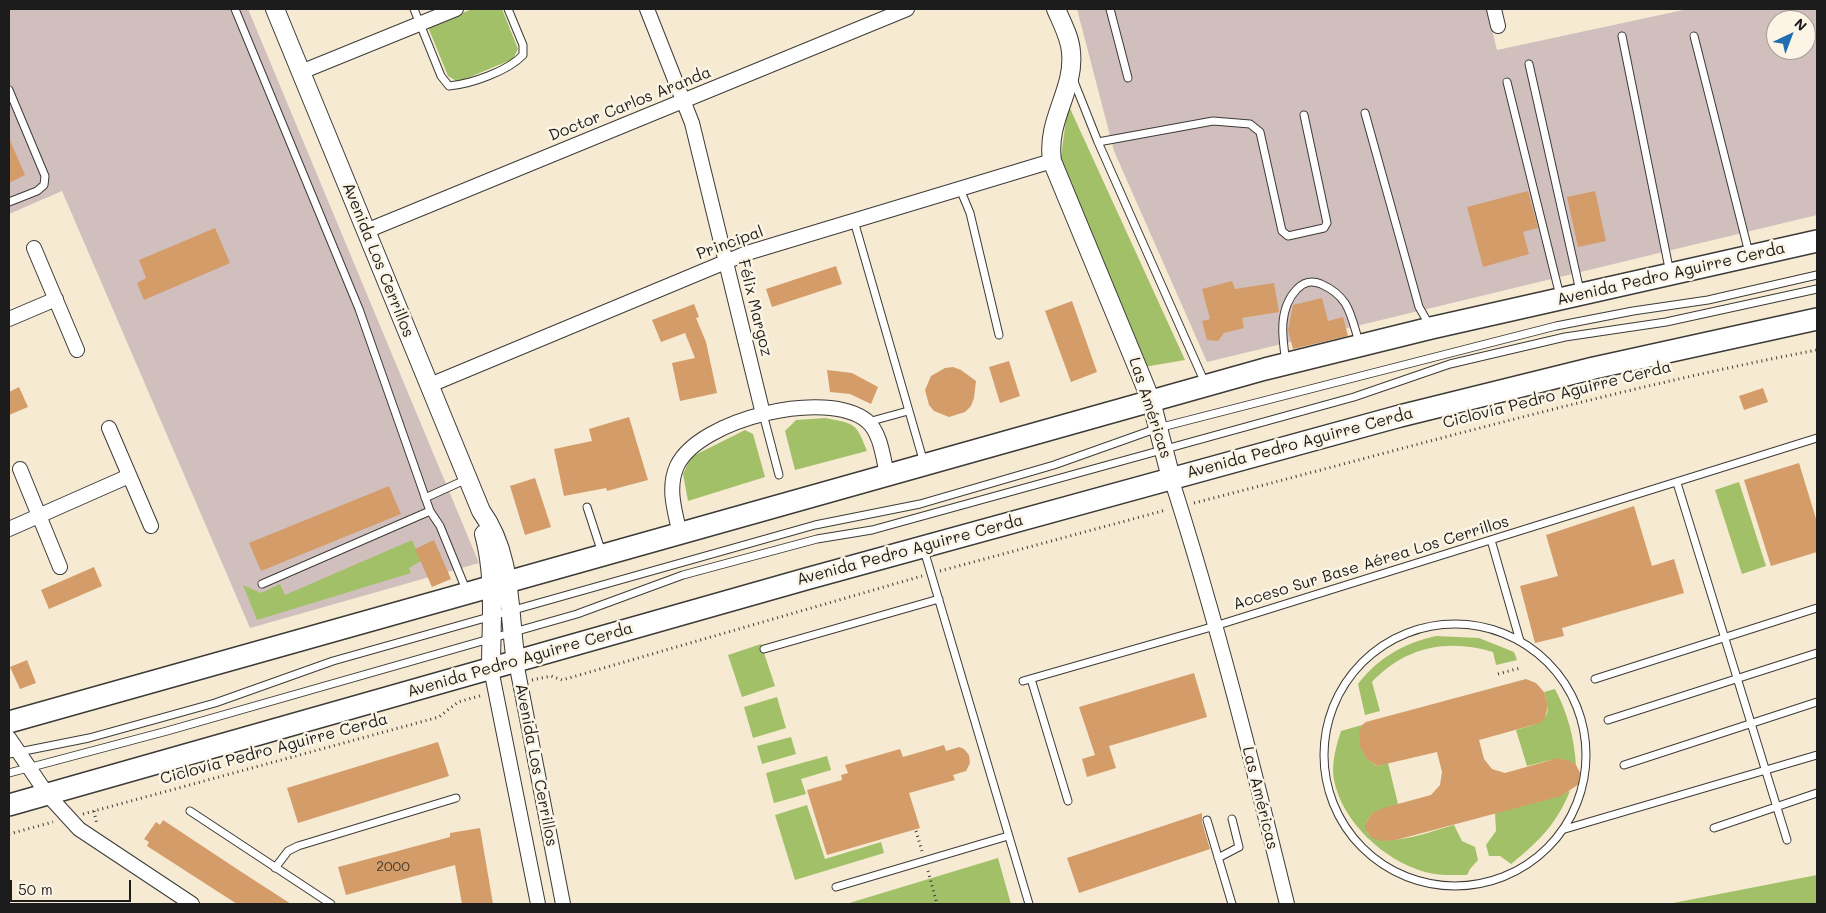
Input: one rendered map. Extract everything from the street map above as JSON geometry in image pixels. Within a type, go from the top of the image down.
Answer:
[{"type":"main road","name":"Avenida Pedro Aguirre Cerda","points":[[9,722],[603,556],[887,474],[1286,364],[1431,328],[1817,241]]},
{"type":"main road","name":"Avenida Pedro Aguirre Cerda","points":[[9,805],[923,546],[1172,478],[1522,385],[1817,320]]},
{"type":"street","name":"Avenida Los Cerrillos","points":[[275,9],[481,511],[496,536],[505,564],[492,617],[491,669],[538,904]]},
{"type":"street","points":[[301,72],[456,9]]},
{"type":"street","name":"Félix Margoz","points":[[647,9],[684,100],[763,414]]},
{"type":"street","name":"Doctor Carlos Aranda","points":[[366,231],[907,9]]},
{"type":"street","name":"Las Américas","points":[[1056,9],[1069,40],[1071,51],[1068,86],[1052,127],[1050,149],[1052,161],[1151,401],[1255,773],[1285,904]]},
{"type":"street","points":[[1494,9],[1498,26]]},
{"type":"street","name":"Principal","points":[[430,385],[726,262],[1052,161]]},
{"type":"street","points":[[34,248],[77,350]]},
{"type":"street","points":[[9,319],[56,299]]},
{"type":"street","points":[[680,534],[672,490],[673,479],[681,460],[696,445],[710,436],[744,420],[763,414],[787,410],[826,409],[848,412],[868,422],[876,434],[887,474]]},
{"type":"street","points":[[109,428],[151,526]]},
{"type":"street","points":[[20,469],[60,567]]},
{"type":"street","points":[[9,529],[129,476]]},
{"type":"street","name":"Avenida Los Cerrillos","points":[[500,585],[509,612],[520,684],[563,904]]},
{"type":"street","points":[[9,738],[13,753],[68,818],[96,841],[192,904]]},
{"type":"lane","points":[[235,9],[359,309],[430,511],[442,531],[468,594]]},
{"type":"lane","points":[[414,9],[441,76],[449,86],[464,85],[516,63],[524,55],[523,45],[508,9]]},
{"type":"lane","points":[[1110,9],[1128,78]]},
{"type":"lane","points":[[1622,36],[1670,273]]},
{"type":"lane","points":[[1694,36],[1749,256]]},
{"type":"lane","points":[[1529,64],[1571,296]]},
{"type":"lane","points":[[1070,71],[1098,142],[1207,386]]},
{"type":"lane","points":[[1507,82],[1571,296]]},
{"type":"lane","points":[[9,90],[45,176],[44,185],[37,191],[9,202]]},
{"type":"lane","points":[[1365,112],[1419,307],[1431,328]]},
{"type":"lane","points":[[1098,142],[1213,121],[1250,124],[1260,132],[1282,231],[1288,236],[1297,235],[1324,228],[1328,223],[1304,115]]},
{"type":"lane","points":[[960,189],[970,213],[999,335]]},
{"type":"lane","points":[[854,221],[924,464]]},
{"type":"lane","points":[[13,753],[89,738],[215,703],[315,666],[815,526],[920,504],[1054,465],[1158,428],[1556,326],[1708,300],[1817,275]]},
{"type":"lane","points":[[1286,364],[1282,335],[1284,316],[1290,296],[1303,283],[1315,282],[1330,288],[1345,303],[1360,345]]},
{"type":"lane","points":[[9,773],[577,614],[683,575],[817,539],[872,530],[1354,397],[1450,364],[1564,337],[1666,322],[1817,289]]},
{"type":"lane","points":[[868,422],[908,411]]},
{"type":"lane","name":"Félix Margoz","points":[[763,414],[780,475]]},
{"type":"lane","name":"Acceso Sur Base Aérea Los Cerrillos","points":[[1023,681],[1215,626],[1817,438]]},
{"type":"lane","points":[[425,498],[468,478]]},
{"type":"lane","points":[[1677,483],[1787,840]]},
{"type":"lane","points":[[587,507],[603,556]]},
{"type":"lane","points":[[262,584],[430,511]]},
{"type":"lane","points":[[1491,540],[1520,640]]},
{"type":"lane","points":[[923,546],[1029,904]]},
{"type":"lane","points":[[764,649],[938,600]]},
{"type":"lane","points":[[1596,679],[1817,608]]},
{"type":"lane","points":[[1435,624],[1479,625],[1520,640],[1554,668],[1577,706],[1579,714],[1587,748],[1582,790],[1565,829],[1535,860],[1497,880],[1455,887],[1412,880],[1374,859],[1345,827],[1328,788],[1324,744],[1334,702],[1358,665],[1393,638],[1435,624]]},
{"type":"lane","points":[[1608,720],[1817,653]]},
{"type":"lane","points":[[1031,679],[1068,801]]},
{"type":"lane","points":[[1624,765],[1817,702]]},
{"type":"lane","points":[[1565,829],[1817,756]]},
{"type":"lane","points":[[1714,828],[1817,793]]},
{"type":"lane","points":[[275,868],[288,851],[298,846],[456,798]]},
{"type":"lane","points":[[190,812],[331,904]]},
{"type":"lane","points":[[1218,858],[1239,847],[1232,819]]},
{"type":"lane","points":[[1207,820],[1232,904]]},
{"type":"lane","points":[[836,887],[1008,836]]},
{"type":"path","name":"Ciclovía Pedro Aguirre Cerda","points":[[520,684],[551,676],[562,680],[931,574],[1460,431],[1610,394],[1817,350]]},
{"type":"path","points":[[1498,674],[1520,668]]},
{"type":"path","name":"Ciclovía Pedro Aguirre Cerda","points":[[9,834],[439,717],[458,702],[494,691]]},
{"type":"shaded area","points":[[9,9],[248,9],[479,563],[250,628],[62,191],[9,214]]},
{"type":"shaded area","points":[[1077,9],[1487,9],[1497,50],[1688,9],[1817,9],[1817,215],[1207,362],[1114,151]]},
{"type":"green space","points":[[472,9],[502,9],[518,49],[513,59],[458,82],[448,76],[428,27]]},
{"type":"green space","points":[[1068,104],[1185,360],[1144,367],[1060,165]]},
{"type":"green space","points":[[825,418],[849,423],[857,429],[867,451],[795,470],[785,431],[796,420]]},
{"type":"green space","points":[[745,430],[753,434],[765,477],[688,501],[683,474],[691,457]]},
{"type":"green space","points":[[1739,482],[1766,566],[1742,574],[1715,490]]},
{"type":"green space","points":[[412,540],[421,561],[409,568],[411,573],[257,620],[243,585],[261,593],[280,584],[285,595]]},
{"type":"green space","points":[[1436,636],[1479,638],[1514,652],[1517,660],[1496,665],[1493,652],[1459,646],[1443,646],[1413,653],[1385,670],[1372,682],[1380,711],[1365,715],[1358,684],[1366,675],[1392,653],[1413,643]]},
{"type":"green space","points":[[761,644],[775,686],[742,697],[728,655]]},
{"type":"green space","points":[[1555,689],[1570,726],[1576,765],[1558,759],[1527,766],[1516,730],[1538,723],[1543,719],[1548,709],[1544,692]]},
{"type":"green space","points":[[777,697],[786,728],[753,738],[744,707]]},
{"type":"green space","points":[[1362,725],[1360,743],[1364,754],[1377,766],[1388,763],[1398,804],[1372,813],[1365,824],[1368,833],[1375,838],[1397,840],[1454,825],[1462,841],[1475,847],[1478,860],[1467,875],[1435,874],[1410,867],[1395,859],[1368,838],[1346,811],[1334,780],[1333,768],[1336,749],[1341,731]]},
{"type":"green space","points":[[791,737],[796,754],[762,764],[757,746]]},
{"type":"green space","points":[[827,756],[831,770],[801,779],[806,794],[774,803],[766,773]]},
{"type":"green space","points":[[1570,791],[1559,814],[1546,832],[1511,864],[1500,856],[1489,856],[1486,845],[1496,831],[1495,813]]},
{"type":"green space","points":[[807,805],[825,859],[881,842],[884,853],[795,880],[775,815]]},
{"type":"green space","points":[[998,858],[1011,904],[846,904]]},
{"type":"green space","points":[[1817,875],[1817,904],[1668,904]]},
{"type":"building","points":[[9,138],[25,175],[9,183]]},
{"type":"building","points":[[1528,191],[1538,228],[1523,232],[1529,254],[1483,267],[1467,207]]},
{"type":"building","points":[[1595,191],[1606,241],[1578,247],[1567,197]]},
{"type":"building","points":[[215,228],[230,263],[144,300],[137,283],[146,278],[139,260]]},
{"type":"building","points":[[836,266],[842,284],[772,307],[766,289]]},
{"type":"building","points":[[1232,281],[1235,289],[1274,283],[1279,312],[1242,318],[1244,328],[1224,333],[1218,341],[1207,340],[1202,321],[1210,319],[1202,289]]},
{"type":"building","points":[[1322,298],[1328,321],[1343,317],[1348,336],[1293,349],[1288,330],[1293,305]]},
{"type":"building","points":[[1072,301],[1097,372],[1071,382],[1045,311]]},
{"type":"building","points":[[694,304],[699,317],[696,318],[706,342],[717,393],[680,401],[672,363],[695,358],[685,333],[661,342],[652,320]]},
{"type":"building","points":[[1009,361],[1020,396],[1000,403],[989,367]]},
{"type":"building","points":[[953,367],[961,370],[976,381],[971,406],[965,412],[949,417],[934,411],[929,405],[925,390],[931,376],[945,368]]},
{"type":"building","points":[[827,370],[852,373],[878,387],[871,404],[850,394],[830,392]]},
{"type":"building","points":[[19,387],[28,407],[9,415],[9,392]]},
{"type":"building","points":[[1763,388],[1768,402],[1744,410],[1739,396]]},
{"type":"building","points":[[629,417],[648,480],[607,491],[606,488],[564,496],[554,449],[592,441],[589,429]]},
{"type":"building","points":[[1799,463],[1817,522],[1817,552],[1771,566],[1744,480]]},
{"type":"building","points":[[535,478],[551,527],[525,535],[510,486]]},
{"type":"building","points":[[389,486],[401,514],[261,571],[249,543]]},
{"type":"building","points":[[1634,506],[1652,566],[1674,559],[1684,593],[1562,628],[1564,636],[1535,643],[1520,586],[1558,576],[1546,535]]},
{"type":"building","points":[[434,540],[451,579],[432,587],[415,549]]},
{"type":"building","points":[[94,567],[102,586],[49,609],[41,590]]},
{"type":"building","points":[[27,660],[36,683],[20,689],[10,667]]},
{"type":"building","points":[[1194,673],[1207,717],[1109,746],[1116,768],[1087,777],[1082,759],[1095,755],[1079,707]]},
{"type":"building","points":[[1526,679],[1536,683],[1544,692],[1548,705],[1545,718],[1540,723],[1479,740],[1484,759],[1492,769],[1505,773],[1558,758],[1570,761],[1576,765],[1580,773],[1579,784],[1561,796],[1396,840],[1383,841],[1372,838],[1365,829],[1365,824],[1372,813],[1383,808],[1431,795],[1440,785],[1442,772],[1437,752],[1377,766],[1367,759],[1360,747],[1359,733],[1362,725],[1366,722]]},
{"type":"building","points":[[438,742],[449,776],[298,823],[287,788]]},
{"type":"building","points":[[944,745],[946,751],[959,747],[964,749],[969,755],[970,763],[966,771],[953,775],[955,780],[909,793],[920,828],[827,855],[807,790],[842,780],[841,775],[848,773],[845,765],[900,749],[903,757]]},
{"type":"building","points":[[1202,813],[1202,822],[1210,849],[1079,893],[1067,858]]},
{"type":"building","points":[[163,820],[291,904],[237,904],[147,846],[149,842],[144,839],[156,822],[160,825]]},
{"type":"building","points":[[480,828],[493,904],[462,904],[455,865],[346,895],[338,867],[450,837],[450,833]]}]
